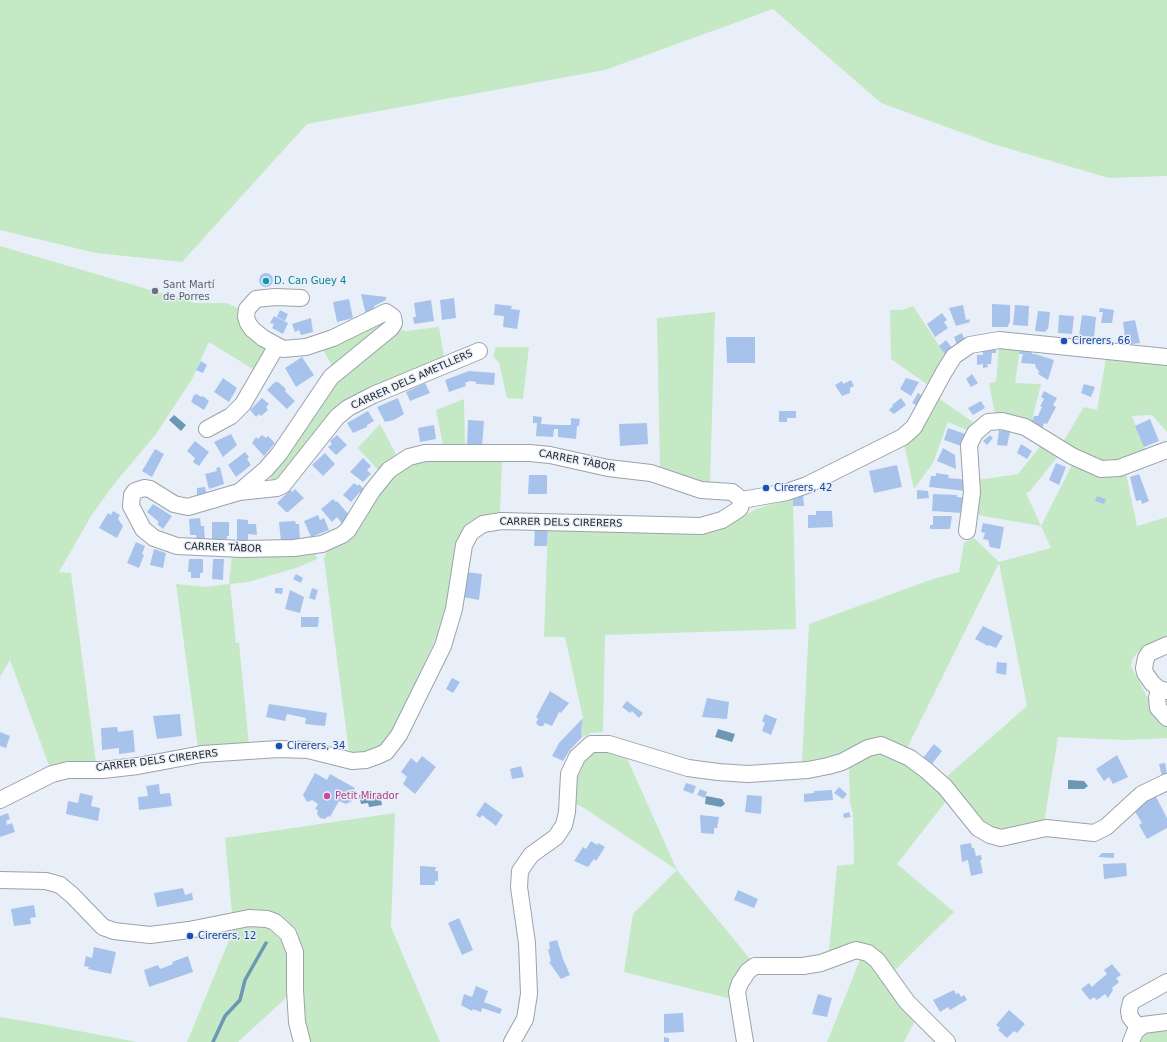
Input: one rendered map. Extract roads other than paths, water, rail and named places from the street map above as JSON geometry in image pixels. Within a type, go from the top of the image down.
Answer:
[{"type":"street","points":[[207,429],[231,416],[243,404],[276,347],[252,328],[246,317],[247,309],[256,299],[275,297],[301,298]]},
{"type":"street","name":"CARRER TÀBOR","points":[[276,347],[283,349],[295,348],[320,342],[350,331],[386,312],[390,313],[394,319],[394,323],[391,328],[331,377],[279,454],[239,492],[188,507],[174,504],[150,489],[144,488],[136,491],[132,495],[131,506],[136,517],[148,533],[162,542],[177,546],[242,549],[311,546],[333,540],[348,530],[372,491],[395,466],[409,457],[434,452],[530,453],[550,455],[608,468],[650,473],[701,490],[732,492],[742,500]]},
{"type":"street","points":[[742,500],[787,492],[807,485],[903,437],[914,427],[954,356],[965,348],[974,344],[999,340],[1167,356]]},
{"type":"street","name":"CARRER DELS AMETLLERS","points":[[239,492],[277,488],[283,485],[337,417],[348,408],[373,395],[479,351]]},
{"type":"street","points":[[966,531],[972,492],[969,445],[975,433],[988,422],[1002,421],[1025,427],[1072,456],[1101,469],[1119,468],[1167,450]]},
{"type":"street","name":"CARRER DELS CIRERERS","points":[[0,800],[52,774],[68,770],[103,770],[138,766],[202,754],[279,749],[308,750],[352,761],[366,760],[378,756],[394,744],[443,646],[454,608],[464,545],[471,532],[483,524],[500,521],[701,526],[722,520],[740,508],[742,500]]},
{"type":"street","points":[[1167,645],[1149,653],[1144,663],[1145,672],[1148,678],[1163,690],[1157,698],[1158,708],[1167,718]]},
{"type":"street","points":[[512,1042],[525,1019],[529,994],[526,943],[519,887],[520,871],[531,855],[556,837],[564,825],[567,812],[569,774],[576,757],[591,744],[609,744],[688,768],[748,774],[808,770],[828,766],[842,762],[868,748],[882,745],[910,758],[926,770],[945,787],[978,828],[990,836],[1001,838],[1046,828],[1094,833],[1106,827],[1142,794],[1167,782]]},
{"type":"street","points":[[0,880],[46,881],[60,885],[72,894],[103,927],[114,931],[150,935],[189,930],[249,918],[267,919],[275,922],[288,934],[295,952],[294,990],[297,1022],[302,1042]]},
{"type":"street","points":[[745,1042],[737,992],[740,983],[748,971],[755,966],[803,966],[815,964],[856,950],[868,953],[877,960],[907,1002],[947,1042]]},
{"type":"street","points":[[1139,1028],[1130,1017],[1129,1011],[1132,1002],[1167,982]]},
{"type":"street","points":[[1132,1042],[1139,1028],[1148,1023],[1167,1022]]},
{"type":"water","points":[[174,415],[186,425],[181,431],[169,420]]},
{"type":"water","points":[[718,729],[735,734],[732,742],[715,737]]},
{"type":"water","points":[[1068,780],[1084,781],[1088,786],[1084,789],[1068,789]]},
{"type":"water","points":[[369,793],[370,796],[380,795],[382,805],[369,807],[368,803],[361,804],[359,795]]},
{"type":"water","points":[[706,796],[722,799],[725,804],[721,807],[705,804]]},
{"type":"waterway","points":[[213,1042],[225,1016],[240,1000],[245,980],[266,943]]},
{"type":"place","name":"D. Can Guey 4","points":[[266,281]]},
{"type":"place","name":"Sant Martí de Porres","points":[[155,291]]},
{"type":"place","name":"Cirerers, 66","points":[[1064,341]]},
{"type":"place","name":"Cirerers, 42","points":[[766,488]]},
{"type":"place","name":"Cirerers, 34","points":[[279,746]]},
{"type":"place","name":"Petit Mirador","points":[[327,796]]},
{"type":"place","name":"Cirerers, 12","points":[[190,936]]}]
